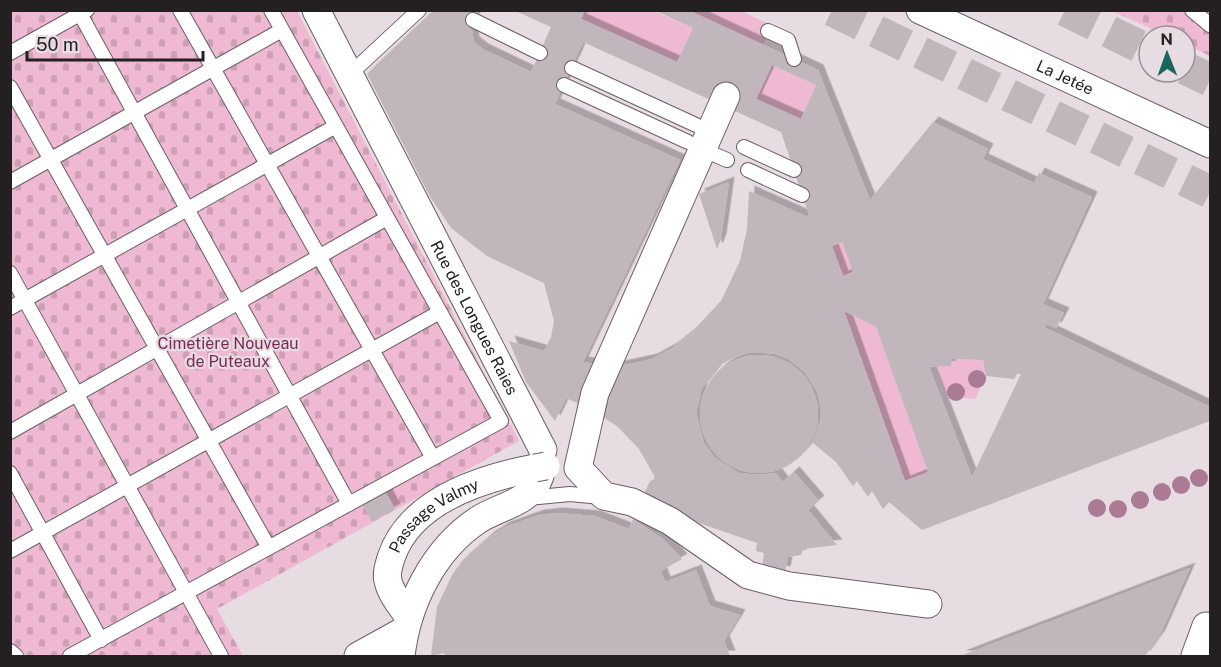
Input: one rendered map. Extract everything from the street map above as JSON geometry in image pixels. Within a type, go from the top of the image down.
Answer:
[{"type":"street","name":"Rue des Longues Raies","points":[[316,10],[406,185],[541,465]]},
{"type":"street","name":"La Jetée","points":[[920,10],[1210,144]]},
{"type":"street","points":[[578,468],[595,393],[726,96]]},
{"type":"street","points":[[358,657],[405,635],[431,569],[448,546],[485,515],[523,499],[531,493],[541,465],[578,468],[604,496],[632,502],[670,521],[748,575],[789,586],[928,604]]},
{"type":"street","name":"Passage Valmy","points":[[405,635],[387,575],[396,547],[409,528],[434,506],[470,486],[541,465]]},
{"type":"street","points":[[1196,657],[1208,634]]},
{"type":"lane","points":[[180,10],[433,458]]},
{"type":"lane","points":[[70,657],[501,421],[271,10]]},
{"type":"lane","points":[[349,75],[419,10]]},
{"type":"lane","points":[[10,53],[82,12],[134,113],[349,504]]},
{"type":"lane","points":[[1197,12],[1210,25]]},
{"type":"lane","points":[[472,20],[540,53]]},
{"type":"lane","points":[[10,182],[282,30]]},
{"type":"lane","points":[[768,31],[788,40],[794,59]]},
{"type":"lane","points":[[572,68],[696,125]]},
{"type":"lane","points":[[564,85],[688,142]]},
{"type":"lane","points":[[10,87],[269,548]]},
{"type":"lane","points":[[10,308],[336,126]]},
{"type":"lane","points":[[744,147],[794,170]]},
{"type":"lane","points":[[406,185],[408,153]]},
{"type":"lane","points":[[713,154],[727,160]]},
{"type":"lane","points":[[748,170],[802,195]]},
{"type":"lane","points":[[10,432],[387,218]]},
{"type":"lane","points":[[10,273],[221,657]]},
{"type":"lane","points":[[10,551],[440,312]]},
{"type":"lane","points":[[10,473],[45,532],[101,640]]},
{"type":"lane","points":[[523,499],[570,494],[607,499]]},
{"type":"lane","points":[[10,651],[16,657]]},
{"type":"green space","name":"Cimetière Nouveau de Puteaux","points":[[10,11],[297,11],[519,441],[217,609],[243,656],[11,656]]},
{"type":"green space","points":[[585,11],[654,11],[693,28],[677,62],[581,19]]},
{"type":"green space","points":[[688,11],[741,11],[772,25],[763,45]]},
{"type":"green space","points":[[1112,11],[1210,11],[1210,56],[1197,50],[1197,24],[1141,24]]},
{"type":"green space","points":[[772,65],[816,85],[801,119],[756,99]]},
{"type":"green space","points":[[842,242],[853,272],[843,276],[832,246]]},
{"type":"green space","points":[[844,311],[876,327],[928,472],[905,481]]},
{"type":"green space","points":[[952,359],[983,360],[986,376],[975,399],[947,396],[936,367],[932,365],[951,366]]},
{"type":"building","points":[[434,10],[479,10],[471,25],[474,42],[483,49],[531,72],[551,27],[513,10],[585,10],[581,19],[677,62],[693,28],[654,10],[688,10],[818,70],[870,200],[933,122],[988,149],[983,159],[1034,183],[1039,173],[1092,197],[1043,304],[1064,313],[1056,328],[1044,323],[1046,328],[1210,407],[1210,421],[922,530],[889,502],[883,509],[872,491],[868,497],[857,481],[853,486],[836,462],[813,443],[820,421],[820,406],[817,391],[804,371],[788,359],[775,354],[753,352],[737,356],[720,365],[702,388],[696,413],[704,443],[715,458],[739,473],[758,475],[776,473],[783,482],[794,472],[819,501],[808,510],[837,545],[803,549],[801,555],[788,557],[785,572],[762,568],[764,553],[756,551],[757,543],[699,523],[652,500],[645,492],[650,481],[656,479],[639,449],[618,427],[594,411],[566,398],[555,421],[526,382],[509,341],[544,351],[551,337],[554,321],[544,283],[487,256],[451,228],[429,195],[367,74]],"holes":[[[583,42],[781,132],[810,218],[749,191],[747,229],[740,261],[721,301],[691,333],[672,348],[652,359],[615,367],[583,362],[680,160],[555,104]],[[772,65],[816,85],[801,119],[756,99]],[[842,242],[853,272],[843,276],[832,246]],[[844,311],[876,327],[928,472],[905,481]],[[952,359],[983,360],[986,376],[1014,379],[1017,374],[1021,374],[972,477],[929,367],[951,366]]]},
{"type":"building","points":[[729,182],[721,239],[717,249],[699,194]]},
{"type":"building","points":[[759,355],[782,359],[801,372],[814,391],[818,414],[814,437],[801,456],[782,469],[759,473],[736,469],[717,456],[704,437],[700,414],[704,391],[717,372],[736,359]]},
{"type":"building","points":[[384,489],[395,509],[372,522],[361,502]]},
{"type":"building","points":[[557,513],[595,516],[629,529],[633,519],[663,539],[682,559],[661,571],[665,582],[696,570],[710,606],[740,615],[724,641],[730,656],[445,656],[444,653],[431,656],[437,607],[452,575],[462,561],[489,537],[505,527],[539,515]]},
{"type":"building","points":[[1190,568],[1160,635],[1145,656],[960,656]]},
{"type":"tunnel","points":[[832,10],[1210,192]]},
{"type":"tunnel","points":[[1065,10],[1137,45]]},
{"type":"tunnel","points":[[1197,74],[1210,80]]}]
